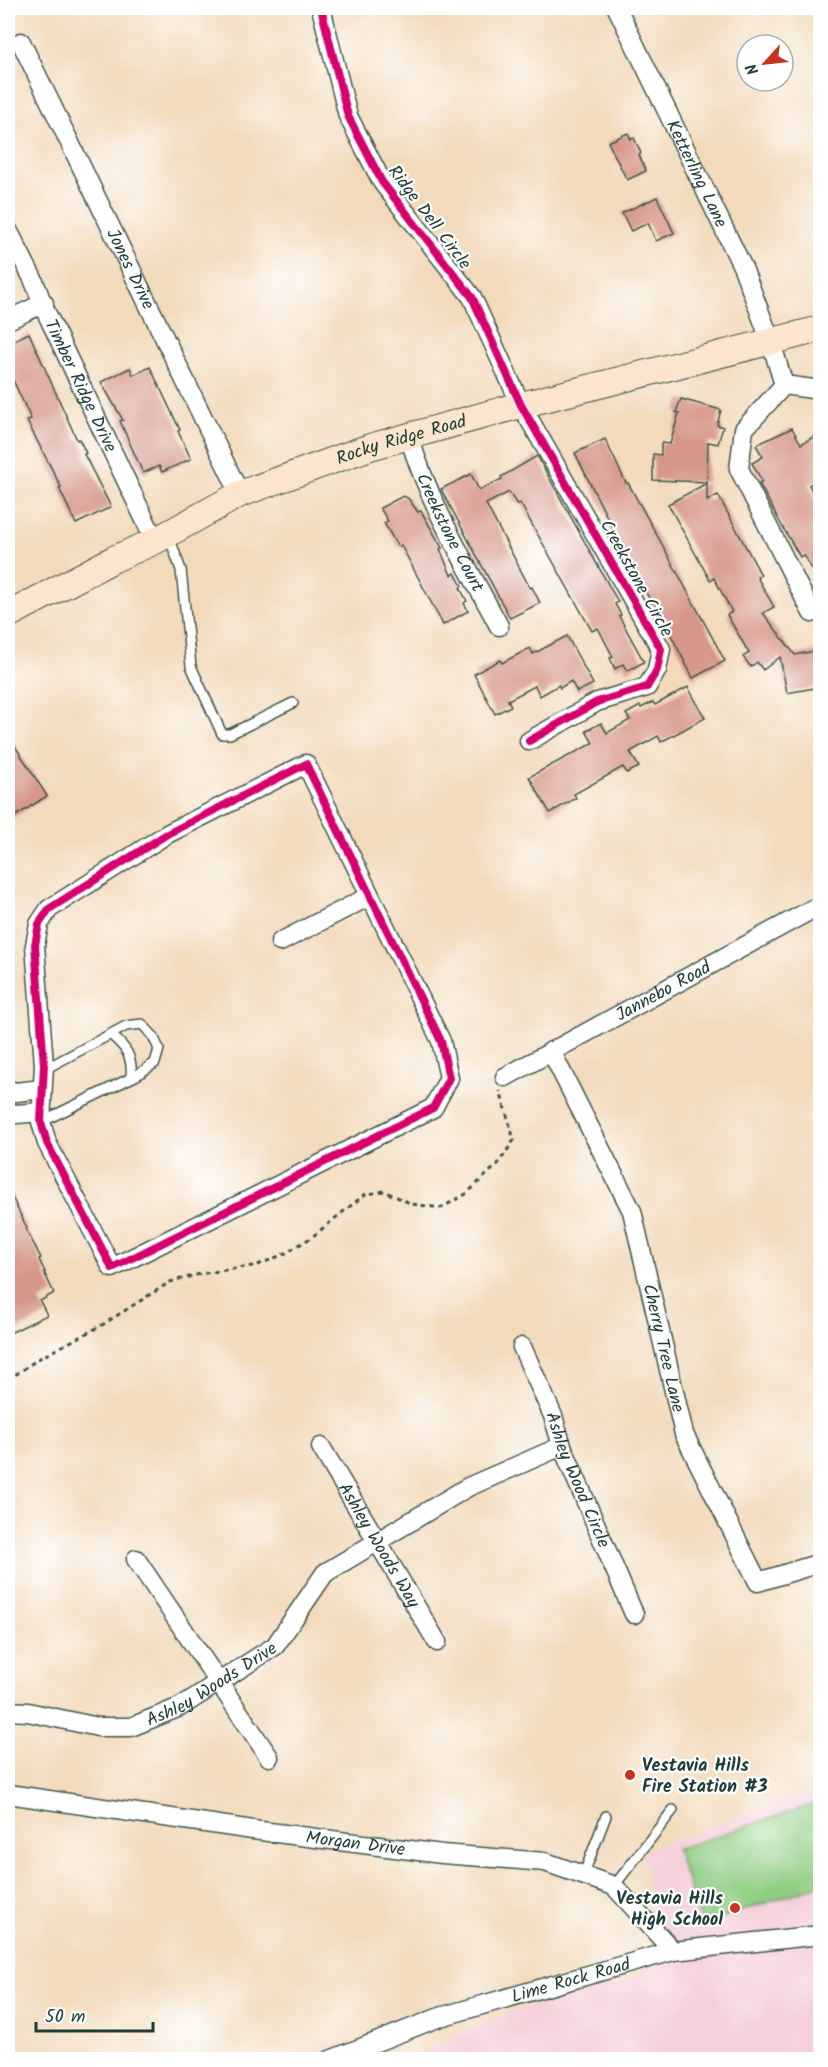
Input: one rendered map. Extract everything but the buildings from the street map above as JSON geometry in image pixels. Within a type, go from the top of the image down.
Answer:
[{"type":"main road","name":"Rocky Ridge Road","points":[[8,615],[114,559],[162,537],[240,494],[370,447],[521,405],[820,329]]},
{"type":"street","name":"Ridge Dell Circle","points":[[321,8],[348,116],[382,182],[472,297],[521,405]]},
{"type":"street","name":"Ketterling Lane","points":[[617,8],[743,268],[771,342],[784,385]]},
{"type":"street","name":"Jones Drive","points":[[21,42],[240,494]]},
{"type":"street","name":"Timber Ridge Drive","points":[[8,230],[162,537]]},
{"type":"street","points":[[8,320],[44,303]]},
{"type":"street","points":[[812,613],[739,468],[744,429],[784,385],[820,390]]},
{"type":"street","name":"Creekstone Circle","points":[[521,405],[661,649],[657,670],[647,687],[597,702],[529,741]]},
{"type":"street","name":"Creekstone Court","points":[[409,436],[429,493],[499,626]]},
{"type":"street","points":[[306,764],[441,1041],[449,1078],[433,1108],[112,1268],[47,1143],[41,1117],[43,1070],[35,945],[39,924],[49,909],[166,834],[306,764]]},
{"type":"street","points":[[280,942],[370,896]]},
{"type":"street","name":"Jannebo Road","points":[[506,1077],[551,1050],[820,904]]},
{"type":"street","name":"Cherry Tree Lane","points":[[551,1050],[632,1211],[684,1434],[758,1582],[820,1563]]},
{"type":"street","points":[[8,1090],[16,1092],[42,1089]]},
{"type":"street","points":[[8,1112],[41,1117]]},
{"type":"street","name":"Ashley Wood Circle","points":[[522,1347],[553,1416],[562,1446],[634,1614]]},
{"type":"street","name":"Ashley Woods Drive","points":[[8,1711],[28,1712],[98,1727],[131,1727],[180,1707],[275,1646],[325,1573],[468,1487],[562,1446]]},
{"type":"street","name":"Ashley Woods Way","points":[[321,1448],[436,1642]]},
{"type":"street","points":[[136,1559],[269,1757]]},
{"type":"street","name":"Morgan Drive","points":[[8,1794],[407,1850],[545,1862],[614,1886],[673,1951]]},
{"type":"street","name":"Lime Rock Road","points":[[330,2060],[440,2017],[673,1951],[820,1935]]},
{"type":"lane","points":[[162,537],[181,570],[191,666],[222,734],[230,734],[293,703]]},
{"type":"lane","points":[[41,1117],[131,1077],[155,1063],[159,1049],[153,1036],[142,1024],[126,1026],[43,1070]]},
{"type":"lane","points":[[111,1035],[124,1046],[132,1067],[131,1077]]},
{"type":"lane","points":[[614,1886],[673,1810]]},
{"type":"lane","points":[[583,1876],[606,1816]]},
{"type":"path","points":[[8,1380],[38,1359],[102,1325],[170,1282],[200,1274],[258,1265],[286,1253],[312,1237],[364,1195],[384,1191],[412,1204],[441,1208],[466,1194],[498,1164],[514,1140],[497,1084],[506,1077]]},
{"type":"shaded area","name":"Vestavia Hills High School","points":[[820,1788],[820,2059],[404,2060],[510,2012],[627,1980],[656,1964],[643,1851]]},
{"type":"green space","points":[[820,1802],[820,1885],[702,1924],[676,1849]]},
{"type":"cycle path","points":[[321,8],[348,116],[382,182],[472,297],[521,405],[661,649],[657,670],[647,687],[597,702],[529,741]]},
{"type":"cycle path","points":[[306,764],[441,1041],[449,1078],[433,1108],[112,1268],[47,1143],[41,1122],[44,1065],[35,945],[39,924],[49,909],[167,834],[306,764]]},
{"type":"place","name":"Vestavia Hills Fire Station #3","points":[[630,1775]]},
{"type":"place","name":"Vestavia Hills High School","points":[[735,1908]]}]
